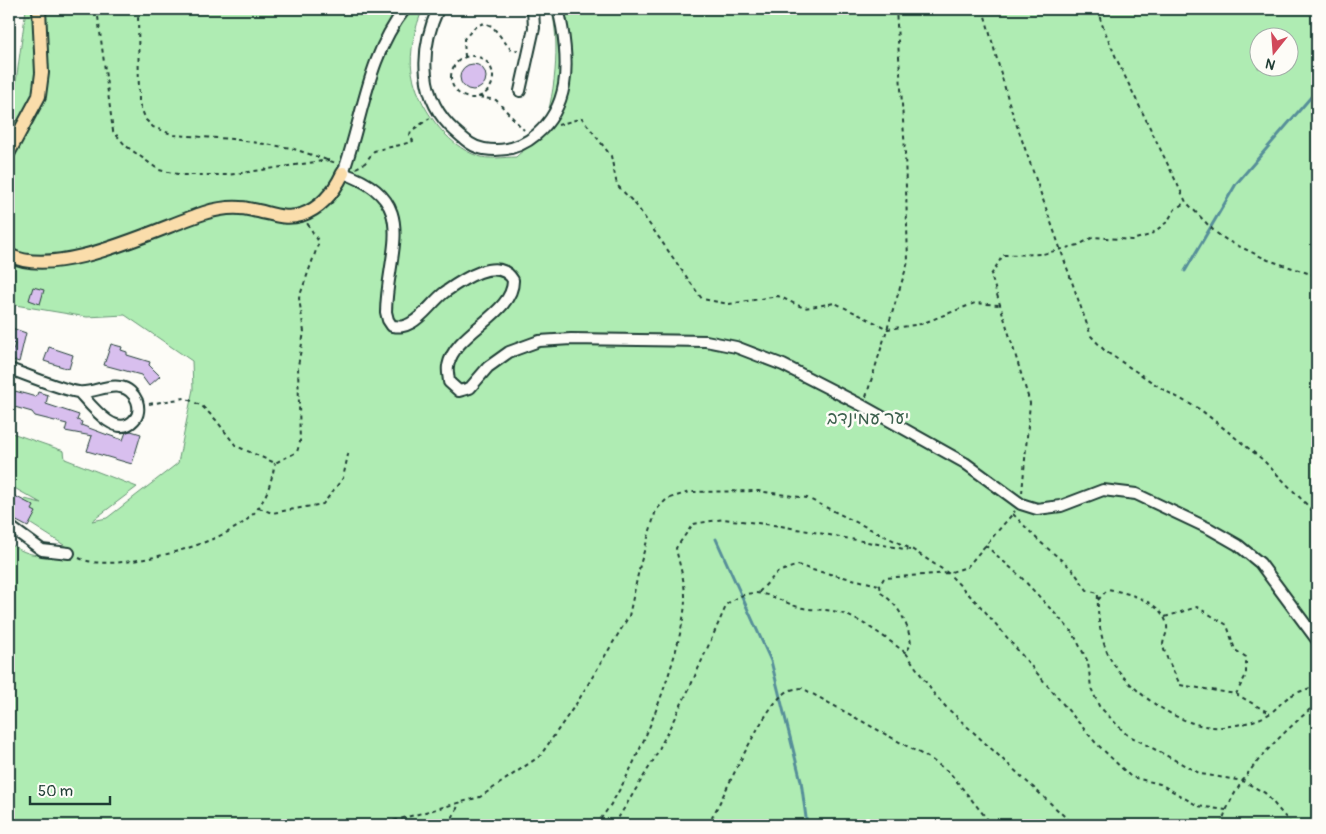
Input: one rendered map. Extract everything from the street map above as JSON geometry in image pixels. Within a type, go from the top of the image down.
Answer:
[{"type":"main road","points":[[9,152],[39,96],[42,73],[39,9]]},
{"type":"main road","points":[[9,256],[28,262],[64,260],[150,234],[204,213],[225,208],[253,210],[285,217],[303,215],[329,197],[344,170]]},
{"type":"street","points":[[405,9],[395,21],[375,62],[344,170],[384,198],[394,216],[394,242],[386,312],[392,326],[400,328],[413,322],[445,292],[473,276],[492,269],[504,271],[513,280],[509,298],[456,351],[448,366],[449,382],[459,391],[470,388],[488,367],[509,352],[539,341],[571,339],[706,341],[736,347],[783,364],[863,406],[966,463],[1020,504],[1037,509],[1061,506],[1104,490],[1136,494],[1238,545],[1260,564],[1317,640]]},
{"type":"street","points":[[438,9],[433,19],[424,64],[428,92],[439,113],[449,126],[469,144],[483,149],[503,150],[532,139],[544,129],[552,118],[564,84],[564,44],[558,9]]},
{"type":"street","points":[[520,91],[534,28],[533,9]]},
{"type":"street","points":[[9,369],[79,392],[111,386],[121,387],[131,393],[138,405],[138,412],[133,421],[125,424],[116,424],[102,417],[79,392]]},
{"type":"street","points":[[9,526],[42,550],[70,553]]},
{"type":"path","points":[[97,9],[113,131],[126,146],[159,170],[182,175],[228,175],[329,160]]},
{"type":"path","points":[[138,9],[139,103],[146,120],[153,126],[174,135],[232,139],[291,148],[329,160],[344,170]]},
{"type":"path","points":[[863,406],[908,262],[905,152],[896,9]]},
{"type":"path","points":[[983,9],[1010,106],[1043,196],[1059,250],[1091,336],[1105,351],[1164,390],[1201,410],[1262,459],[1317,515]]},
{"type":"path","points":[[1098,9],[1116,60],[1186,202],[1215,232],[1228,241],[1268,260],[1317,276]]},
{"type":"path","points":[[464,57],[464,39],[476,26],[484,23],[492,26],[512,51],[530,48]]},
{"type":"path","points":[[479,97],[490,88],[493,81],[490,67],[479,57],[464,57],[458,60],[451,71],[451,85],[455,91],[466,98],[479,97],[496,100],[532,139]]},
{"type":"path","points":[[360,166],[365,163],[374,151],[398,145],[403,146],[413,141],[410,135],[411,131],[439,113]]},
{"type":"path","points":[[554,126],[582,118],[611,156],[618,185],[636,205],[702,299],[729,304],[778,296],[804,308],[835,303],[888,329],[921,324],[975,303],[999,304]]},
{"type":"path","points":[[906,653],[911,644],[909,626],[891,600],[881,593],[880,585],[884,578],[948,573],[967,567],[1014,514],[1020,504],[1030,403],[991,275],[1002,255],[1022,253],[1043,254],[1078,245],[1094,237],[1132,240],[1150,235],[1167,222],[1175,209],[1186,202]]},
{"type":"path","points":[[275,463],[297,452],[300,442],[298,366],[304,332],[299,298],[319,242],[303,215]]},
{"type":"path","points":[[138,405],[185,398],[202,406],[216,420],[236,446],[275,463]]},
{"type":"path","points":[[258,508],[272,513],[323,504],[343,478],[349,450]]},
{"type":"path","points":[[70,553],[90,563],[152,559],[231,530],[248,519],[258,508],[271,483],[275,463]]},
{"type":"path","points":[[378,825],[480,797],[540,756],[629,616],[647,538],[656,510],[667,499],[689,492],[758,491],[807,498],[913,550],[948,573],[983,608],[1095,742],[1130,777],[1160,784],[1198,806],[1226,810]]},
{"type":"path","points":[[1014,514],[1039,541],[1072,568],[1087,590],[1098,593],[1099,626],[1110,659],[1121,674],[1155,704],[1183,720],[1208,727],[1222,727],[1250,721],[1270,714],[1291,695],[1317,685]]},
{"type":"path","points":[[595,825],[611,805],[639,749],[661,695],[681,633],[685,596],[676,548],[693,524],[724,519],[762,523],[913,550]]},
{"type":"path","points":[[985,545],[1020,576],[1073,634],[1088,662],[1092,688],[1099,706],[1126,734],[1201,774],[1243,781],[1265,793],[1292,825]]},
{"type":"path","points":[[759,592],[778,572],[798,565],[812,570],[880,585]]},
{"type":"path","points":[[1098,600],[1108,589],[1127,592],[1158,609],[1165,617],[1168,628],[1163,645],[1180,685],[1236,694],[1270,714]]},
{"type":"path","points":[[614,825],[653,761],[716,630],[726,604],[737,596],[759,592],[771,594],[799,607],[834,611],[856,620],[906,653],[934,694],[946,707],[1074,825]]},
{"type":"path","points":[[1165,617],[1197,607],[1227,625],[1235,650],[1246,657],[1246,675],[1236,694]]},
{"type":"path","points":[[708,825],[766,713],[782,695],[791,689],[802,688],[818,695],[938,764],[950,773],[992,825]]},
{"type":"path","points":[[1221,825],[1226,810],[1243,781],[1282,734],[1317,703]]},
{"type":"path","points":[[449,825],[460,802]]},
{"type":"green space","name":"יער עמינדב","points":[[26,9],[423,9],[415,31],[411,57],[412,72],[420,97],[435,122],[455,143],[466,151],[478,156],[492,158],[516,157],[539,135],[546,120],[553,88],[556,53],[556,37],[551,9],[1317,9],[1317,825],[9,825],[9,543],[27,553],[40,555],[63,554],[64,545],[20,517],[25,499],[41,503],[9,485],[9,432],[64,451],[65,459],[137,487],[92,521],[107,518],[178,463],[193,389],[192,361],[125,315],[87,317],[9,304],[9,107],[13,104]]},
{"type":"building","points":[[473,64],[482,68],[486,77],[482,86],[473,90],[464,86],[460,77],[464,68]]},
{"type":"building","points":[[33,287],[44,290],[40,304],[29,300]]},
{"type":"building","points":[[9,327],[26,333],[19,362],[10,359],[15,344],[9,342]]},
{"type":"building","points":[[111,344],[122,347],[121,350],[127,352],[127,355],[150,362],[149,365],[160,376],[149,386],[141,375],[104,365]]},
{"type":"building","points":[[49,347],[73,355],[69,369],[44,361]]},
{"type":"building","points":[[15,391],[36,397],[38,392],[48,395],[46,404],[79,415],[77,420],[82,422],[81,425],[105,434],[123,440],[126,432],[131,431],[141,434],[132,464],[87,451],[92,436],[65,431],[67,424],[35,416],[32,412],[11,406]]},
{"type":"building","points":[[9,493],[34,506],[32,510],[36,512],[28,527],[9,517]]},
{"type":"waterway","points":[[1185,271],[1236,184],[1317,90]]},
{"type":"waterway","points":[[716,539],[771,661],[801,781],[807,825]]}]
